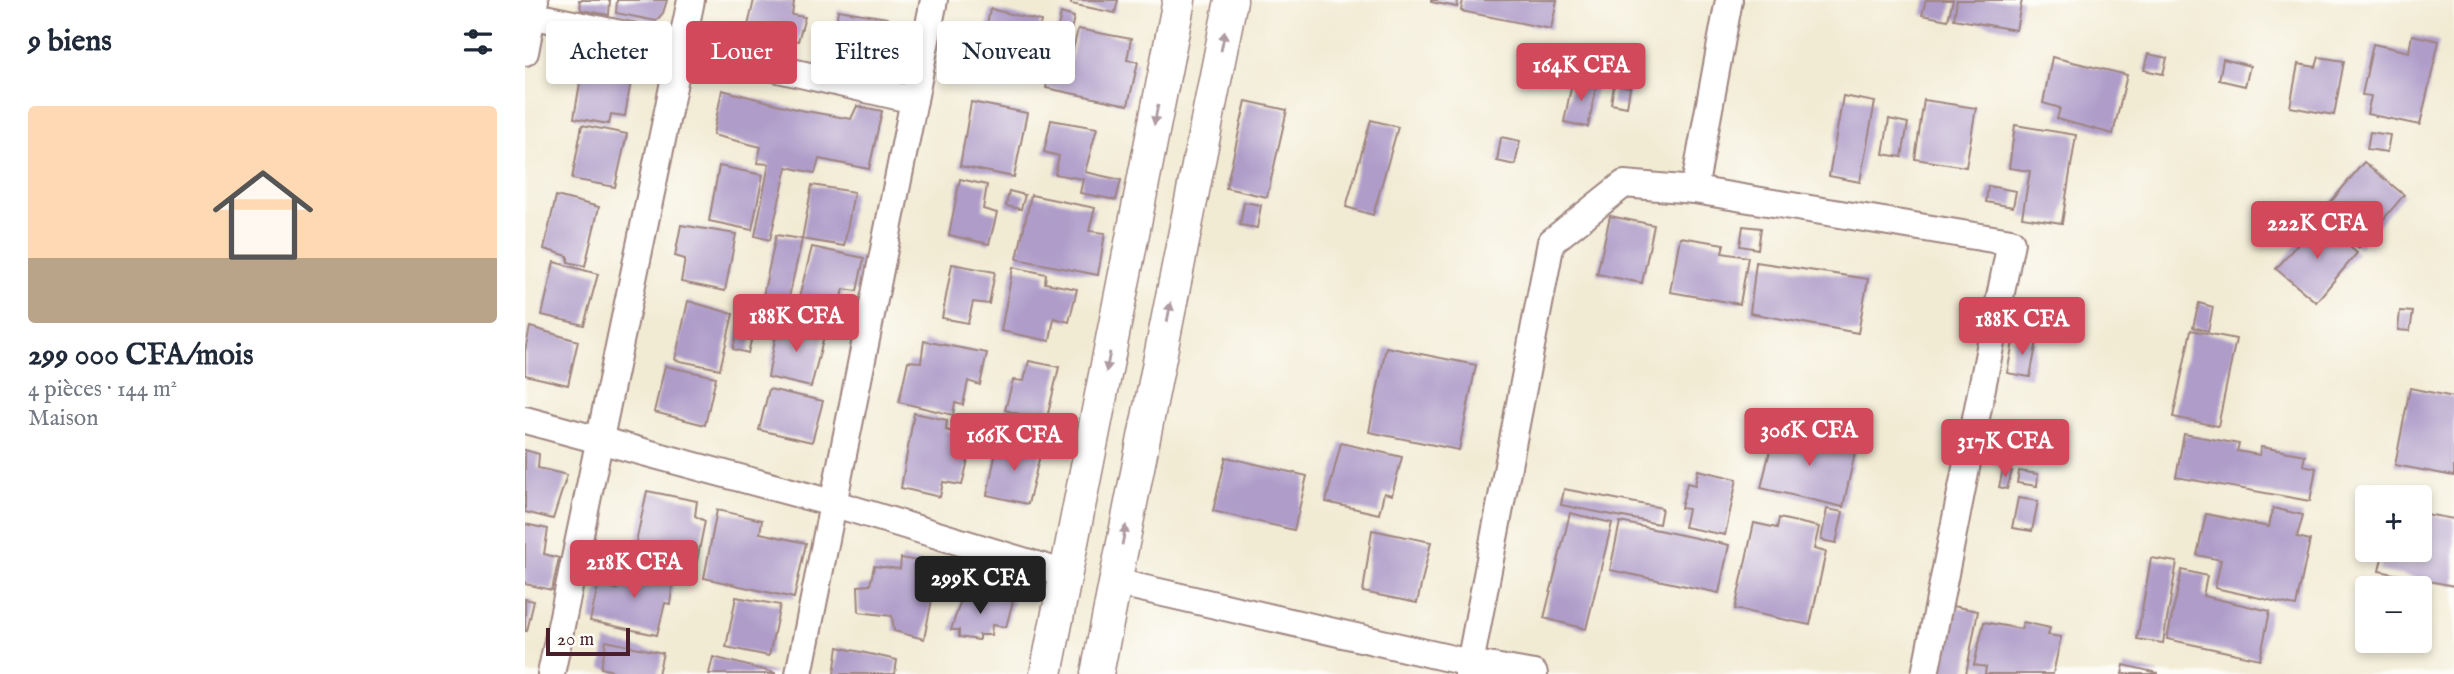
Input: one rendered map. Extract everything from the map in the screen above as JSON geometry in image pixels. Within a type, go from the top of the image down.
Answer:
[{"type":"street","points":[[551,674],[691,0]]},
{"type":"street","points":[[799,674],[934,0]]},
{"type":"street","points":[[1046,674],[1179,0]]},
{"type":"street","points":[[1097,674],[1231,0]]},
{"type":"street","points":[[1694,190],[1729,0]]},
{"type":"street","points":[[525,52],[531,10],[914,100]]},
{"type":"street","points":[[1469,668],[1551,242],[1624,184],[1694,190],[2011,242],[1925,674]]},
{"type":"street","points":[[525,420],[832,503],[1066,574]]},
{"type":"street","points":[[1115,582],[1469,668],[1534,674]]},
{"type":"building","points":[[579,0],[610,0],[609,15],[581,10]]},
{"type":"building","points":[[617,0],[667,0],[663,13],[656,21],[616,13]]},
{"type":"building","points":[[754,0],[794,2],[792,15],[805,17],[798,41],[797,21],[749,21]]},
{"type":"building","points":[[1071,0],[1118,0],[1115,13],[1071,4]]},
{"type":"building","points":[[1431,0],[1458,0],[1457,7]]},
{"type":"building","points":[[1463,0],[1557,0],[1551,29],[1461,11]]},
{"type":"building","points":[[1926,0],[1953,0],[1948,20],[1922,15]]},
{"type":"building","points":[[1957,0],[2022,0],[2016,30],[1954,19]]},
{"type":"building","points":[[990,9],[1041,21],[988,21]]},
{"type":"building","points":[[838,10],[887,18],[886,21],[836,21]]},
{"type":"building","points":[[1061,13],[1074,17],[1073,21],[1059,21]]},
{"type":"building","points":[[1078,29],[1131,39],[1127,60],[1138,62],[1128,105],[1046,88],[1047,84],[1075,84],[1075,41]]},
{"type":"building","points":[[2412,35],[2439,41],[2420,125],[2367,114],[2371,96],[2362,95],[2373,44],[2409,52]]},
{"type":"building","points":[[2148,54],[2167,58],[2163,74],[2144,70]]},
{"type":"building","points":[[2052,57],[2127,75],[2113,134],[2057,119],[2060,108],[2043,103]]},
{"type":"building","points":[[2319,57],[2344,61],[2334,115],[2290,107],[2298,64],[2316,67]]},
{"type":"building","points":[[2223,59],[2250,66],[2245,86],[2219,80]]},
{"type":"building","points":[[1573,78],[1597,83],[1588,127],[1564,122]]},
{"type":"building","points":[[580,84],[630,84],[625,116],[611,114],[609,124],[574,118]]},
{"type":"building","points":[[1614,85],[1630,87],[1627,107],[1611,104]]},
{"type":"building","points":[[722,90],[800,110],[851,119],[857,106],[882,111],[869,169],[819,159],[815,173],[787,167],[770,240],[755,236],[769,164],[757,163],[761,147],[713,135]]},
{"type":"building","points":[[1843,96],[1875,102],[1860,182],[1829,176]]},
{"type":"building","points":[[1924,100],[1976,108],[1966,167],[1915,159]]},
{"type":"building","points":[[1246,101],[1287,110],[1267,197],[1226,188]]},
{"type":"building","points":[[971,102],[1027,113],[1014,177],[960,166]]},
{"type":"building","points":[[1889,119],[1908,123],[1902,157],[1883,154]]},
{"type":"building","points":[[1051,120],[1097,128],[1085,172],[1121,180],[1116,200],[1080,193],[1083,179],[1055,174],[1059,156],[1044,152]]},
{"type":"building","points":[[1371,120],[1398,127],[1373,215],[1346,207]]},
{"type":"building","points":[[582,125],[627,134],[615,187],[572,179]]},
{"type":"building","points":[[2015,125],[2076,135],[2062,223],[2022,217],[2030,171],[2009,168]]},
{"type":"building","points":[[2370,132],[2390,135],[2387,152],[2367,149]]},
{"type":"building","points":[[1501,137],[1520,141],[1515,165],[1497,161]]},
{"type":"building","points":[[2364,162],[2404,195],[2359,248],[2320,215]]},
{"type":"building","points":[[719,166],[763,175],[752,230],[709,221]]},
{"type":"building","points":[[960,179],[987,185],[983,209],[997,213],[989,244],[949,235]]},
{"type":"building","points":[[812,185],[854,192],[844,246],[802,239]]},
{"type":"building","points":[[1988,186],[2016,191],[2013,207],[1986,202]]},
{"type":"building","points":[[1009,191],[1025,195],[1021,209],[1006,206]]},
{"type":"building","points":[[1031,195],[1095,208],[1089,231],[1105,233],[1098,275],[1017,259]]},
{"type":"building","points":[[556,196],[599,207],[585,266],[568,262],[568,256],[544,249]]},
{"type":"building","points":[[1244,202],[1261,205],[1257,228],[1240,225]]},
{"type":"building","points":[[1610,216],[1654,225],[1642,283],[1597,274]]},
{"type":"building","points":[[2318,220],[2357,253],[2316,302],[2276,269]]},
{"type":"building","points":[[681,225],[736,234],[725,291],[681,282],[685,259],[675,256]]},
{"type":"building","points":[[1743,226],[1761,228],[1758,249],[1740,246]]},
{"type":"building","points":[[776,235],[802,239],[785,315],[760,310]]},
{"type":"building","points":[[1680,237],[1724,244],[1722,253],[1748,257],[1740,304],[1670,292]]},
{"type":"building","points":[[812,247],[864,258],[857,291],[844,289],[836,318],[796,309]]},
{"type":"building","points":[[554,262],[598,274],[584,325],[542,315]]},
{"type":"building","points":[[1756,262],[1868,279],[1858,333],[1750,313]]},
{"type":"building","points":[[952,264],[995,272],[989,304],[973,302],[968,323],[942,318]]},
{"type":"building","points":[[1013,267],[1046,274],[1045,283],[1077,289],[1069,322],[1054,318],[1050,341],[1001,331]]},
{"type":"building","points":[[688,301],[733,314],[720,369],[675,360]]},
{"type":"building","points":[[2199,303],[2213,307],[2208,331],[2193,327]]},
{"type":"building","points":[[2400,311],[2413,312],[2410,331],[2398,330]]},
{"type":"building","points":[[778,323],[825,332],[811,387],[768,377]]},
{"type":"building","points":[[739,324],[754,329],[748,353],[733,349]]},
{"type":"building","points":[[530,327],[578,341],[568,385],[525,375],[525,351]]},
{"type":"building","points":[[2191,330],[2236,339],[2218,426],[2173,417]]},
{"type":"building","points":[[2014,337],[2037,341],[2030,377],[2007,373]]},
{"type":"building","points":[[924,341],[987,353],[980,385],[968,381],[963,405],[955,403],[953,415],[899,402],[908,361],[921,362]]},
{"type":"building","points":[[1386,347],[1476,365],[1459,450],[1369,432]]},
{"type":"building","points":[[1029,361],[1059,367],[1046,422],[1005,410],[1013,380],[1024,381]]},
{"type":"building","points":[[665,366],[716,377],[705,425],[654,412]]},
{"type":"building","points":[[2410,388],[2454,397],[2454,476],[2395,465]]},
{"type":"building","points":[[769,389],[823,401],[812,442],[759,430]]},
{"type":"building","points":[[914,413],[947,420],[946,430],[973,439],[962,485],[943,482],[940,497],[901,488]]},
{"type":"building","points":[[1775,429],[1856,448],[1843,507],[1761,488]]},
{"type":"building","points":[[2184,434],[2239,444],[2237,451],[2259,455],[2261,447],[2305,455],[2303,465],[2316,468],[2310,501],[2176,477]]},
{"type":"building","points":[[998,442],[1041,451],[1028,504],[987,495]]},
{"type":"building","points":[[1341,443],[1402,457],[1392,495],[1384,493],[1379,514],[1326,502]]},
{"type":"building","points":[[525,450],[539,454],[538,468],[567,475],[553,519],[525,512]]},
{"type":"building","points":[[1991,452],[2004,453],[2003,464],[1990,463]]},
{"type":"building","points":[[1226,457],[1307,476],[1294,530],[1213,511]]},
{"type":"building","points":[[2003,469],[2012,471],[2007,489],[1999,487]]},
{"type":"building","points":[[1698,470],[1737,479],[1725,535],[1684,527],[1688,509],[1681,508],[1687,483],[1695,485]]},
{"type":"building","points":[[2019,471],[2038,474],[2037,486],[2017,483]]},
{"type":"building","points":[[1564,489],[1662,508],[1659,524],[1561,505]]},
{"type":"building","points":[[647,491],[697,501],[695,516],[705,521],[697,561],[678,556],[676,566],[633,556]]},
{"type":"building","points":[[2018,498],[2038,501],[2032,531],[2012,528]]},
{"type":"building","points":[[2273,508],[2303,515],[2297,537],[2310,540],[2296,606],[2215,588],[2221,560],[2197,555],[2206,514],[2269,527]]},
{"type":"building","points":[[1827,509],[1843,512],[1836,543],[1821,540]]},
{"type":"building","points":[[717,510],[762,520],[760,533],[806,543],[794,598],[704,578]]},
{"type":"building","points":[[1570,513],[1612,523],[1586,629],[1544,618]]},
{"type":"building","points":[[2432,515],[2454,519],[2454,586],[2432,582],[2432,576],[2404,576],[2379,571],[2381,562],[2432,562]]},
{"type":"building","points":[[1779,518],[1819,527],[1814,549],[1826,552],[1810,625],[1735,609],[1754,523],[1777,528]]},
{"type":"building","points":[[1620,522],[1729,545],[1719,593],[1610,570]]},
{"type":"building","points":[[525,524],[548,529],[544,554],[559,558],[552,590],[525,584]]},
{"type":"building","points":[[1372,530],[1431,542],[1417,603],[1363,592]]},
{"type":"building","points":[[901,558],[939,565],[924,639],[894,631],[892,616],[859,612],[858,586],[870,585],[874,566],[900,569]]},
{"type":"building","points":[[2151,558],[2177,562],[2163,643],[2137,639]]},
{"type":"building","points":[[622,564],[674,576],[670,604],[665,603],[657,635],[590,621],[598,586],[617,589]]},
{"type":"building","points":[[2182,570],[2207,576],[2203,596],[2270,611],[2260,659],[2167,639]]},
{"type":"building","points":[[963,593],[1013,601],[1006,627],[992,625],[991,635],[979,635],[979,640],[959,637],[959,630],[951,630]]},
{"type":"building","points":[[736,597],[780,605],[769,656],[726,647]]},
{"type":"building","points":[[525,599],[534,601],[527,631],[525,631]]},
{"type":"building","points":[[1952,606],[1978,611],[1966,674],[1939,674]]},
{"type":"building","points":[[1984,622],[2021,629],[2023,622],[2050,628],[2048,635],[2061,637],[2053,674],[1985,674],[1986,667],[1974,665]]},
{"type":"building","points":[[606,641],[663,653],[658,674],[613,674],[613,671],[601,668]]},
{"type":"building","points":[[838,647],[897,660],[895,674],[834,674]]},
{"type":"building","points":[[713,657],[775,673],[775,674],[709,674]]},
{"type":"building","points":[[2124,665],[2158,673],[2158,674],[2122,674]]}]
